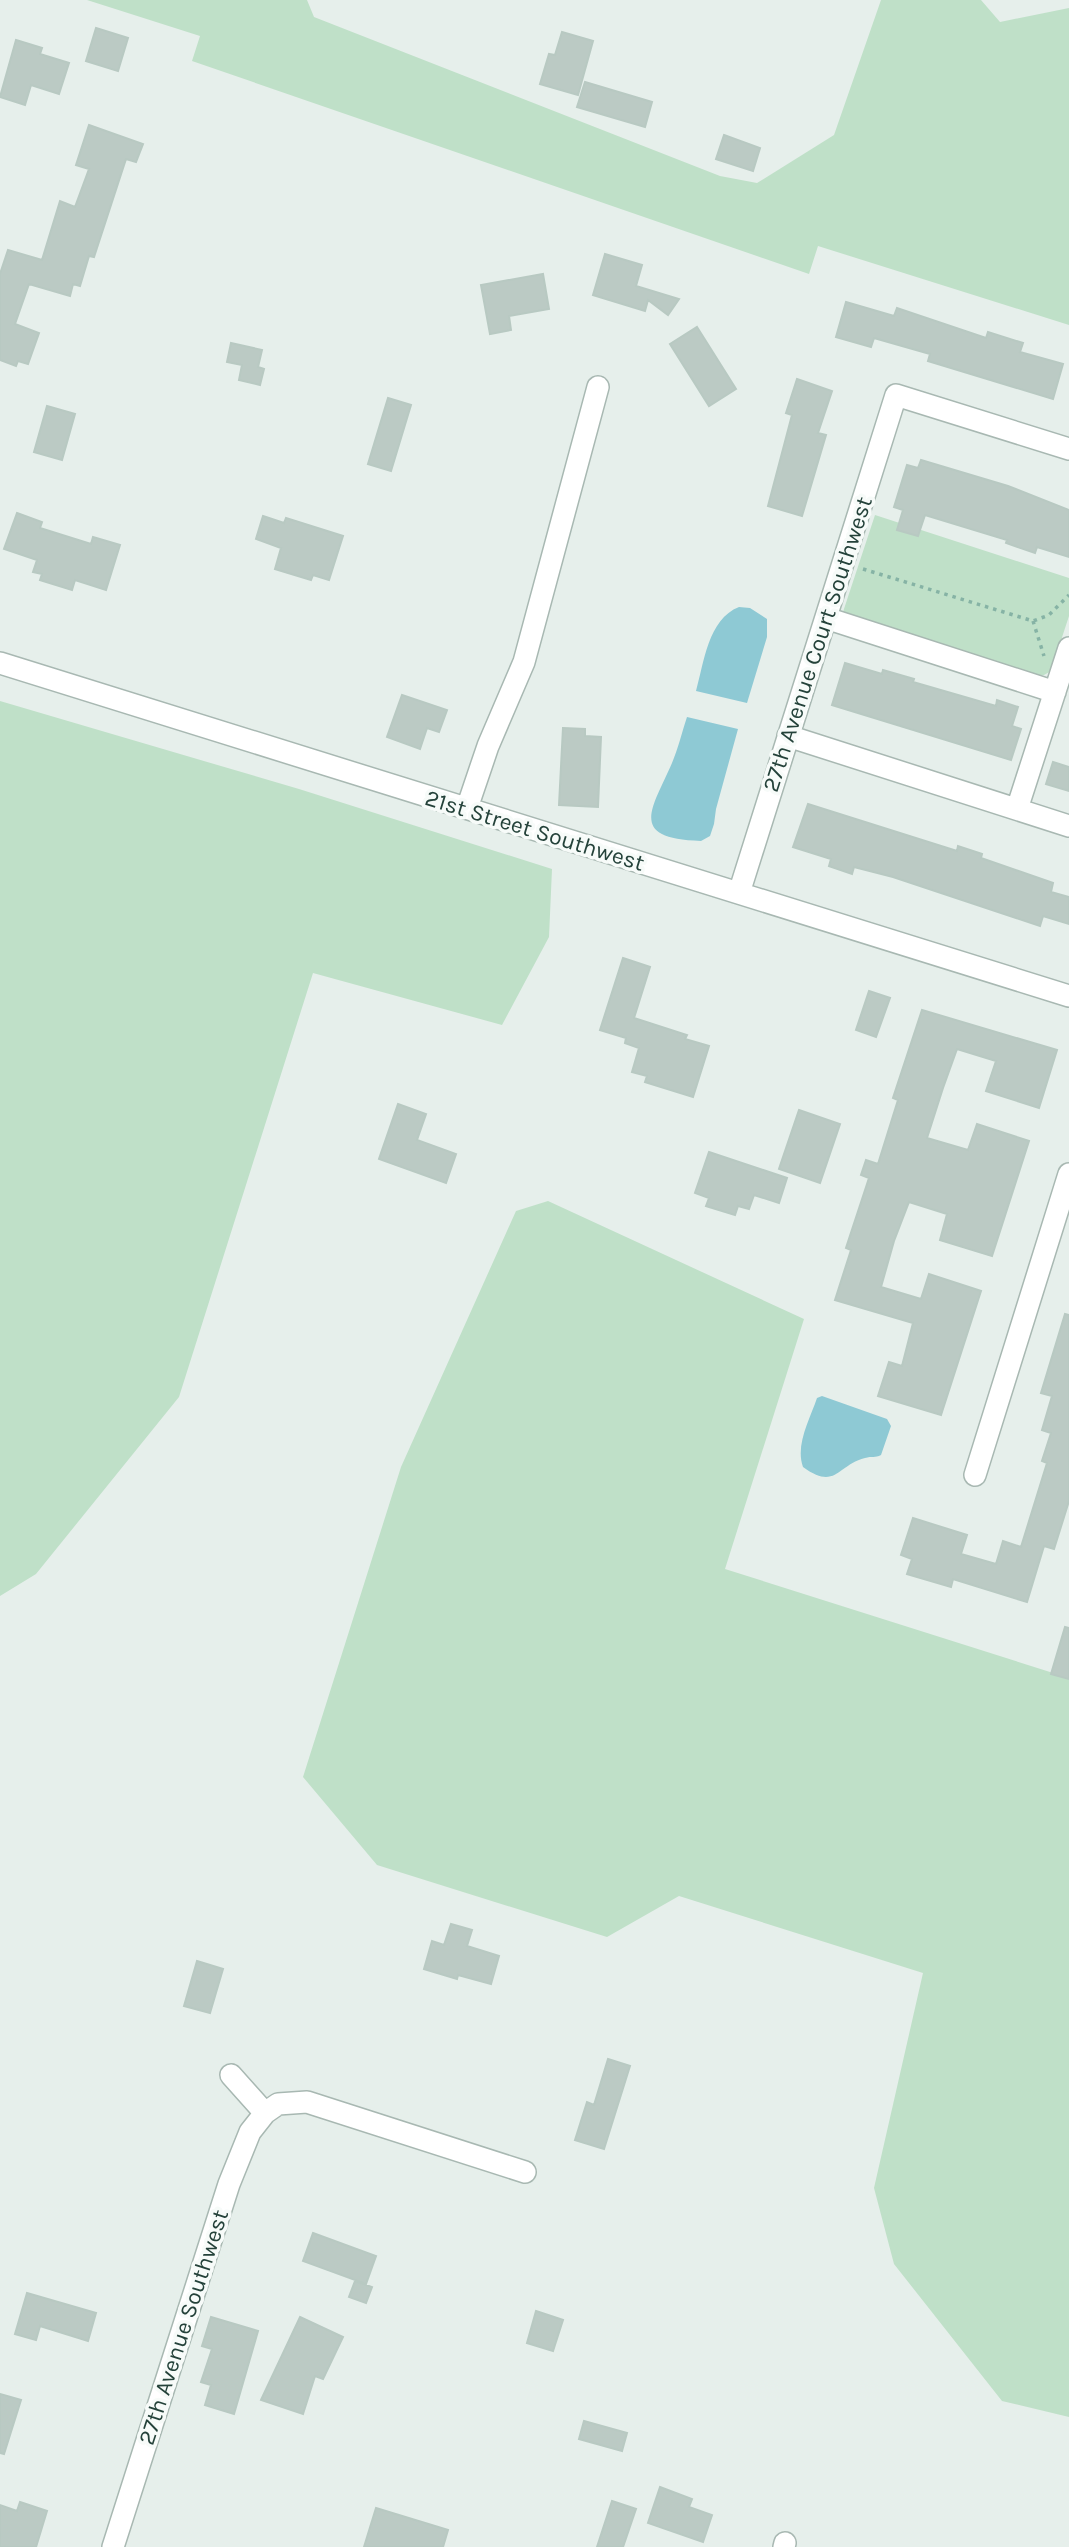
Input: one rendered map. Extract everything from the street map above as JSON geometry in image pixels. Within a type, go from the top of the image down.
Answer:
[{"type":"street","points":[[467,808],[488,746],[524,662],[598,387]]},
{"type":"street","name":"27th Avenue Court Southwest","points":[[739,893],[896,395],[1069,449]]},
{"type":"street","points":[[826,618],[1055,692]]},
{"type":"street","points":[[1017,809],[1069,648]]},
{"type":"street","name":"21st Street Southwest","points":[[0,663],[1069,996]]},
{"type":"street","points":[[788,736],[1069,826]]},
{"type":"street","points":[[975,1475],[1069,1174]]},
{"type":"street","points":[[231,2075],[265,2113],[278,2104],[307,2102],[524,2172]]},
{"type":"street","name":"27th Avenue Southwest","points":[[113,2547],[229,2183],[250,2132],[265,2113]]},
{"type":"path","points":[[855,567],[1033,621],[1049,615],[1069,595]]},
{"type":"green space","points":[[87,0],[307,0],[314,17],[720,176],[757,183],[834,135],[881,0],[981,0],[1000,22],[1069,8],[1069,325],[818,246],[809,274],[192,61],[200,36]]},
{"type":"green space","points":[[875,515],[1069,578],[1069,616],[1051,671],[1044,675],[1030,676],[842,615]]},
{"type":"green space","points":[[0,701],[299,789],[552,869],[549,937],[502,1025],[313,973],[179,1397],[36,1574],[0,1596]]},
{"type":"green space","points":[[548,1201],[804,1319],[725,1569],[1069,1678],[1069,2417],[1002,2401],[894,2264],[874,2188],[923,1973],[679,1896],[607,1937],[377,1865],[303,1777],[401,1467],[516,1211]]},
{"type":"water","points":[[739,607],[750,608],[767,619],[767,637],[747,703],[696,691],[714,631],[720,621]]},
{"type":"water","points":[[687,717],[738,729],[714,824],[710,836],[701,841],[662,834],[654,828],[651,818]]},
{"type":"water","points":[[822,1396],[887,1419],[891,1426],[881,1455],[856,1461],[830,1477],[814,1474],[803,1467],[801,1450],[804,1432],[817,1398]]},
{"type":"building","points":[[96,28],[128,38],[118,71],[86,61]]},
{"type":"building","points":[[562,32],[593,41],[578,95],[540,84],[549,54],[555,55]]},
{"type":"building","points":[[16,40],[42,48],[40,54],[69,63],[59,94],[31,85],[25,105],[0,97]]},
{"type":"building","points":[[585,82],[652,102],[645,127],[577,107]]},
{"type":"building","points":[[89,125],[143,144],[136,162],[126,159],[94,257],[89,256],[80,286],[73,284],[70,296],[29,284],[15,324],[39,333],[28,364],[18,361],[16,366],[0,360],[0,274],[8,250],[42,260],[60,201],[75,207],[89,169],[76,165]]},
{"type":"building","points":[[724,135],[760,148],[753,171],[716,159]]},
{"type":"building","points":[[605,254],[642,265],[636,286],[679,299],[668,315],[648,300],[645,311],[593,295]]},
{"type":"building","points":[[543,274],[549,309],[509,316],[511,330],[490,334],[481,285]]},
{"type":"building","points":[[846,302],[894,316],[897,308],[986,338],[988,332],[1023,343],[1020,352],[1063,364],[1053,399],[928,361],[930,354],[874,338],[871,347],[836,337]]},
{"type":"building","points":[[697,327],[736,389],[709,406],[670,344]]},
{"type":"building","points":[[231,343],[262,350],[258,367],[264,369],[260,385],[239,380],[242,365],[227,362]]},
{"type":"building","points":[[797,379],[832,391],[818,433],[826,435],[802,516],[768,506],[792,415],[786,413]]},
{"type":"building","points":[[388,398],[411,405],[391,471],[368,464]]},
{"type":"building","points":[[47,406],[75,414],[62,460],[34,452]]},
{"type":"building","points":[[921,460],[1008,486],[1069,510],[1069,557],[1037,547],[1035,553],[1006,543],[1007,540],[925,515],[918,536],[897,530],[903,510],[894,507],[907,465],[918,468]]},
{"type":"building","points":[[17,513],[42,522],[40,528],[91,544],[93,537],[120,545],[106,590],[75,580],[72,590],[40,580],[42,574],[33,572],[37,560],[4,549]]},
{"type":"building","points":[[263,516],[284,523],[286,518],[343,536],[329,580],[313,575],[311,580],[275,569],[281,548],[256,539]]},
{"type":"building","points":[[845,663],[882,674],[883,670],[914,679],[913,682],[996,706],[997,700],[1018,707],[1012,726],[1021,729],[1011,760],[832,705]]},
{"type":"building","points":[[402,695],[447,710],[439,732],[427,728],[420,749],[387,737]]},
{"type":"building","points":[[563,728],[585,729],[585,736],[601,737],[598,807],[559,805]]},
{"type":"building","points":[[1053,762],[1069,767],[1069,791],[1046,784]]},
{"type":"building","points":[[808,804],[957,851],[958,846],[982,854],[981,858],[1053,883],[1051,892],[1069,897],[1069,924],[1043,916],[1040,926],[893,877],[854,867],[852,874],[829,866],[831,859],[793,847]]},
{"type":"building","points":[[623,958],[650,967],[634,1018],[687,1035],[685,1039],[709,1046],[693,1097],[645,1082],[647,1076],[632,1072],[639,1048],[625,1043],[626,1038],[600,1030]]},
{"type":"building","points":[[869,991],[890,998],[876,1037],[856,1030]]},
{"type":"building","points":[[922,1010],[1057,1050],[1039,1108],[986,1091],[996,1061],[957,1049],[927,1138],[968,1150],[977,1124],[1029,1141],[992,1256],[940,1240],[947,1214],[909,1202],[894,1241],[881,1287],[921,1299],[929,1274],[981,1291],[941,1415],[878,1396],[889,1362],[902,1366],[913,1323],[835,1300],[851,1250],[846,1248],[869,1178],[861,1175],[866,1160],[878,1164],[898,1100],[893,1098]]},
{"type":"building","points":[[398,1104],[426,1114],[417,1140],[456,1154],[446,1183],[379,1159]]},
{"type":"building","points":[[799,1110],[840,1124],[820,1183],[779,1169]]},
{"type":"building","points":[[709,1152],[787,1178],[779,1203],[754,1195],[749,1209],[738,1206],[735,1215],[706,1206],[709,1198],[695,1193]]},
{"type":"building","points":[[1065,1314],[1069,1315],[1069,1501],[1054,1549],[1044,1546],[1027,1602],[953,1579],[951,1587],[907,1574],[912,1559],[901,1555],[913,1518],[967,1535],[961,1554],[996,1564],[1003,1541],[1021,1547],[1047,1463],[1042,1461],[1051,1433],[1042,1430],[1052,1396],[1041,1393]]},
{"type":"building","points":[[1065,1627],[1069,1628],[1069,1679],[1051,1674]]},
{"type":"building","points":[[451,1924],[472,1930],[467,1946],[499,1956],[491,1984],[458,1975],[457,1979],[424,1969],[432,1941],[444,1945]]},
{"type":"building","points":[[197,1961],[223,1969],[210,2013],[184,2006]]},
{"type":"building","points":[[608,2059],[630,2066],[604,2149],[575,2140],[587,2102],[594,2105]]},
{"type":"building","points":[[313,2233],[376,2256],[366,2284],[303,2261]]},
{"type":"building","points":[[355,2281],[372,2287],[366,2303],[349,2297]]},
{"type":"building","points":[[27,2293],[96,2313],[88,2341],[40,2326],[36,2340],[15,2334]]},
{"type":"building","points":[[536,2311],[563,2320],[553,2351],[527,2343]]},
{"type":"building","points":[[211,2317],[258,2331],[234,2414],[205,2405],[211,2385],[201,2382],[212,2349],[202,2346]]},
{"type":"building","points":[[300,2317],[343,2337],[323,2379],[315,2376],[303,2414],[261,2400]]},
{"type":"building","points":[[0,2394],[21,2400],[4,2454],[0,2453]]},
{"type":"building","points":[[584,2421],[627,2433],[622,2451],[579,2439]]},
{"type":"building","points":[[660,2487],[692,2499],[689,2507],[712,2515],[703,2542],[648,2523]]},
{"type":"building","points":[[612,2501],[636,2509],[623,2547],[597,2547]]},
{"type":"building","points":[[20,2502],[47,2511],[36,2547],[0,2547],[0,2505],[17,2511]]},
{"type":"building","points":[[376,2508],[448,2530],[443,2547],[364,2547]]}]
